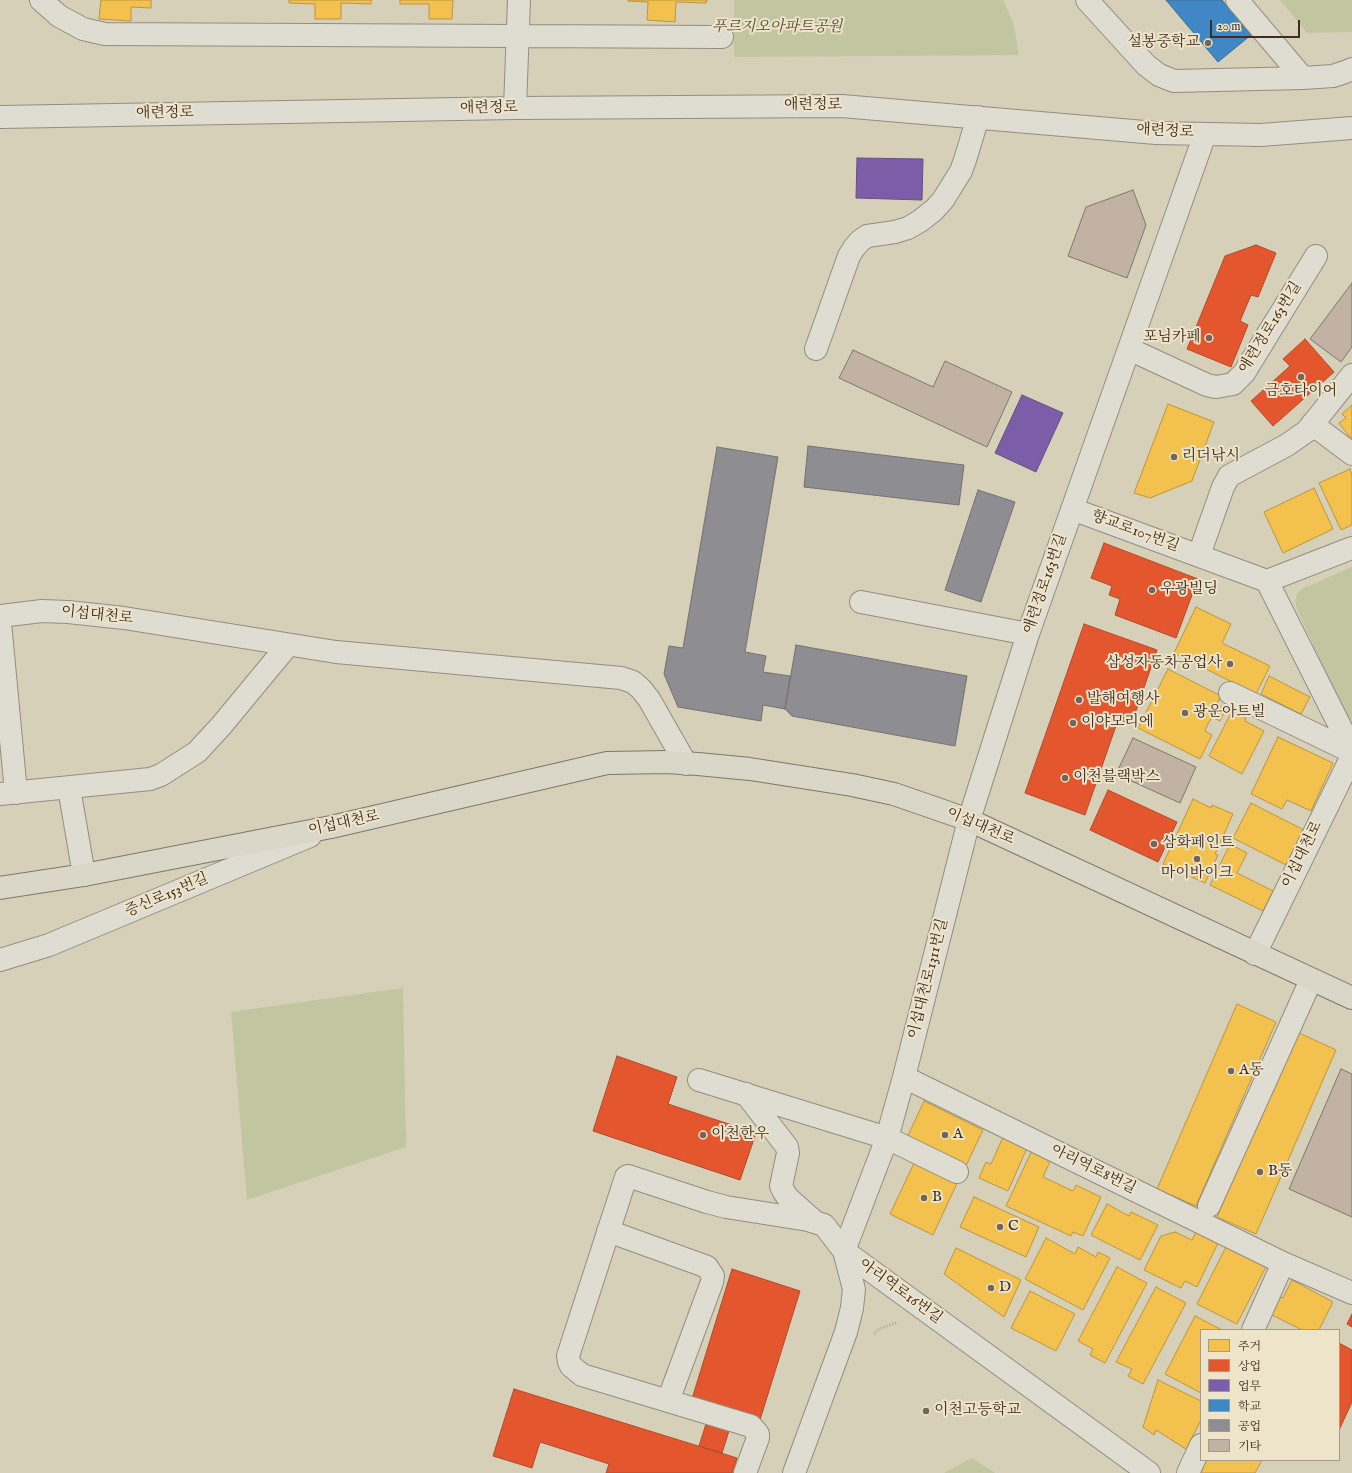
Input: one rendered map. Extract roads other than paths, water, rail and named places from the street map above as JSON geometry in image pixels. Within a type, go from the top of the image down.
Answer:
[{"type":"main road","name":"이섭대천로","points":[[0,888],[84,875],[331,827],[607,763],[651,762],[750,769],[852,785],[894,794],[969,820],[1352,998]]},
{"type":"street","points":[[41,0],[59,16],[83,29],[105,34],[722,37]]},
{"type":"street","points":[[515,108],[519,0]]},
{"type":"street","points":[[1087,0],[1146,65],[1159,75],[1174,81],[1333,76],[1346,72],[1352,68]]},
{"type":"street","points":[[1237,0],[1303,78]]},
{"type":"street","name":"애련정로","points":[[0,117],[515,108],[842,106],[1156,133],[1261,135],[1352,128]]},
{"type":"street","points":[[816,349],[849,256],[854,248],[867,236],[895,232],[908,228],[934,210],[943,200],[961,171],[978,117]]},
{"type":"street","name":"애련정로163번길","points":[[969,820],[1028,634],[1205,134]]},
{"type":"street","name":"애련정로163번길","points":[[1129,349],[1207,385],[1220,386],[1233,384],[1244,373],[1316,256]]},
{"type":"street","name":"향교로107번길","points":[[1199,555],[1223,487],[1229,476],[1287,445],[1307,431],[1352,375]]},
{"type":"street","points":[[1312,424],[1352,454]]},
{"type":"street","name":"향교로107번길","points":[[1072,509],[1267,581]]},
{"type":"street","points":[[1352,548],[1267,581],[1352,751]]},
{"type":"street","points":[[861,602],[1028,634]]},
{"type":"street","name":"이섭대천로","points":[[0,616],[42,611],[75,612],[124,618],[336,652],[621,678],[633,682],[641,689],[686,764]]},
{"type":"street","points":[[0,622],[8,793],[150,779],[161,775],[197,752],[221,726],[288,645]]},
{"type":"street","points":[[1230,693],[1352,751]]},
{"type":"street","name":"이섭대천로","points":[[1255,954],[1352,756]]},
{"type":"street","points":[[69,788],[84,875]]},
{"type":"street","name":"이섭대천로1311번길","points":[[844,1251],[887,1138],[904,1077],[969,820]]},
{"type":"street","name":"증신로153번길","points":[[0,960],[49,945],[331,827]]},
{"type":"street","points":[[1209,1206],[1311,980]]},
{"type":"street","name":"아리역로8번길","points":[[904,1077],[1283,1262],[1352,1293]]},
{"type":"street","points":[[699,1080],[887,1138],[957,1172]]},
{"type":"street","points":[[746,1094],[787,1147],[788,1153],[781,1186],[784,1192],[788,1198],[816,1223]]},
{"type":"street","name":"아리역로16번길","points":[[608,1231],[626,1177],[628,1176],[726,1207],[824,1225],[844,1251],[1149,1473]]},
{"type":"street","points":[[668,1401],[713,1276],[707,1267],[608,1231],[568,1356],[571,1366],[582,1375],[668,1401],[751,1426],[758,1434],[758,1438],[746,1473]]},
{"type":"street","points":[[794,1473],[846,1332],[852,1308],[854,1289],[844,1251]]},
{"type":"street","points":[[1253,1329],[1283,1262]]},
{"type":"street","points":[[1188,1473],[1200,1447]]},
{"type":"place","name":"설봉중학교","points":[[1208,43]]},
{"type":"place","name":"포님카페","points":[[1209,338]]},
{"type":"place","name":"금호타이어","points":[[1301,377]]},
{"type":"place","name":"리더낚시","points":[[1174,457]]},
{"type":"place","name":"우광빌딩","points":[[1152,590]]},
{"type":"place","name":"삼성자동차공업사","points":[[1230,664]]},
{"type":"place","name":"발해여행사","points":[[1079,700]]},
{"type":"place","name":"광운아트빌","points":[[1185,713]]},
{"type":"place","name":"이야모리에","points":[[1073,723]]},
{"type":"place","name":"이천블랙박스","points":[[1065,778]]},
{"type":"place","name":"삼화페인트","points":[[1154,844]]},
{"type":"place","name":"마이바이크","points":[[1197,859]]},
{"type":"place","name":"A동","points":[[1231,1071]]},
{"type":"place","name":"이천한우","points":[[703,1135]]},
{"type":"place","name":"A","points":[[945,1135]]},
{"type":"place","name":"B동","points":[[1260,1172]]},
{"type":"place","name":"B","points":[[924,1198]]},
{"type":"place","name":"C","points":[[1000,1227]]},
{"type":"place","name":"D","points":[[991,1288]]},
{"type":"place","name":"이천고등학교","points":[[926,1411]]},
{"type":"park label","name":"푸르지오아파트공원","points":[[777,28]]}]
